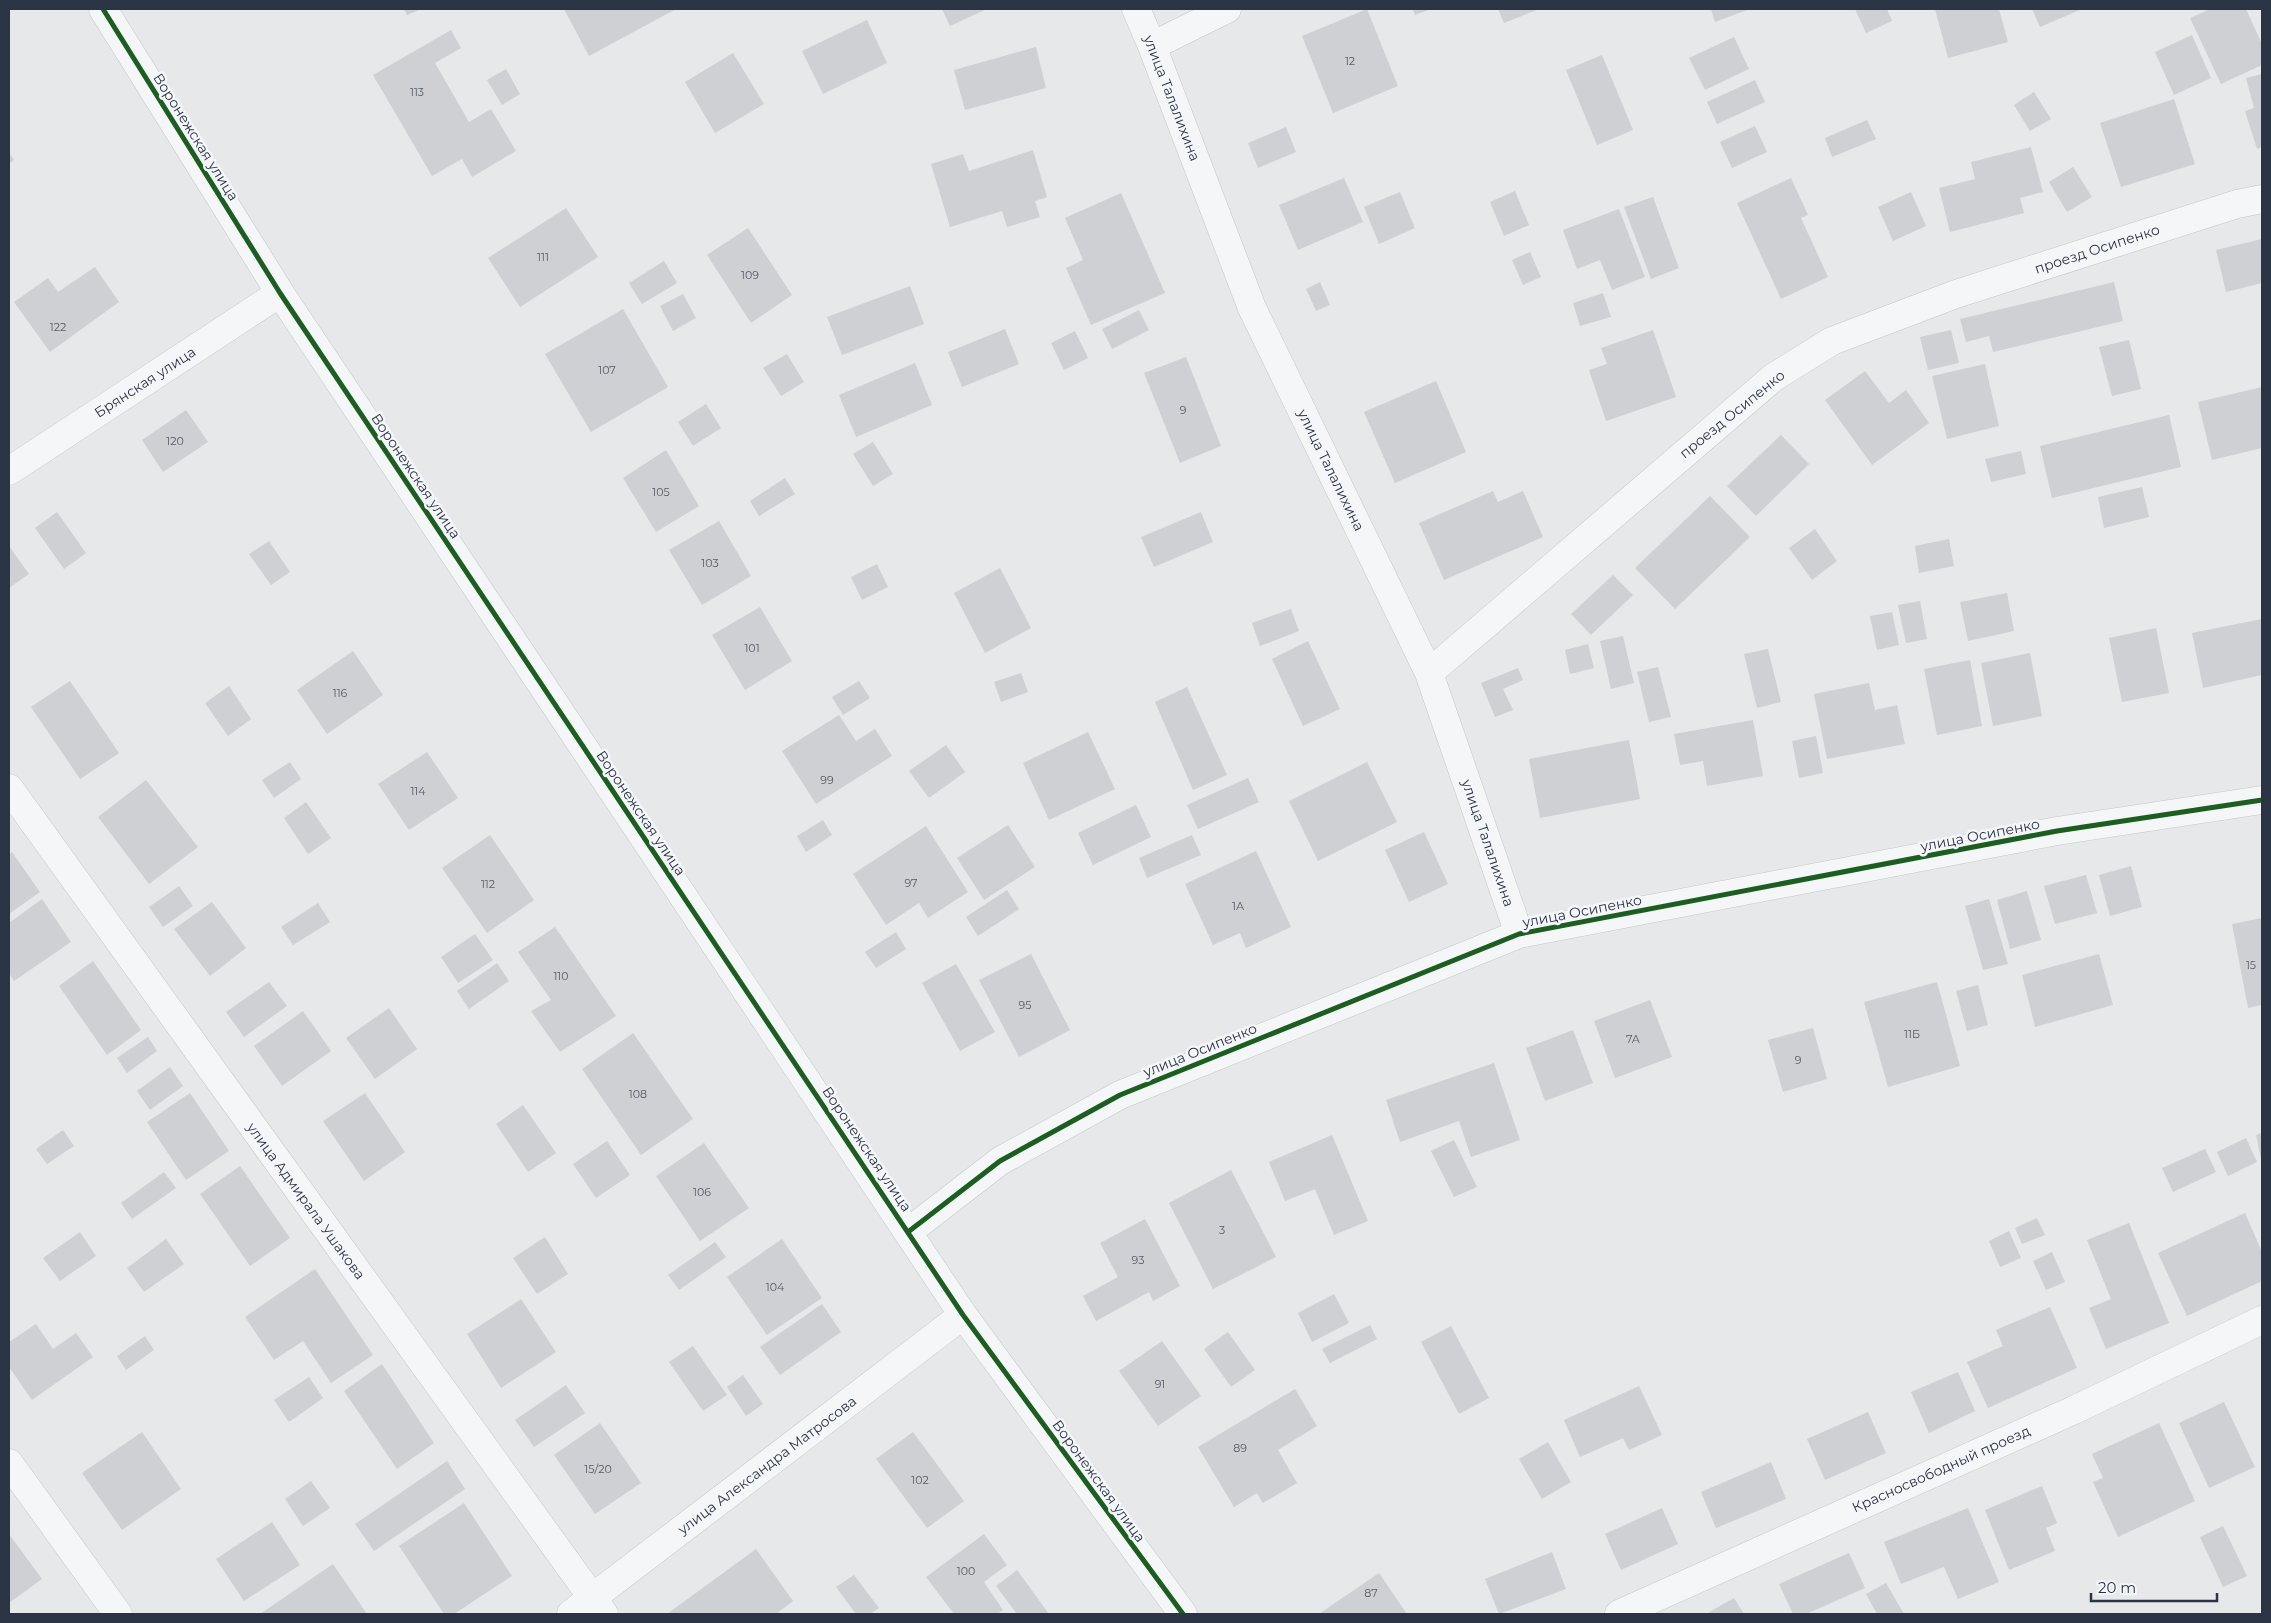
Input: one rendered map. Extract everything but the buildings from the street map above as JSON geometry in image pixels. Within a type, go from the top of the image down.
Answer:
[{"type":"street","name":"Воронежская улица","points":[[103,9],[280,293],[963,1315],[1183,1614]]},
{"type":"street","name":"улица Талалихина","points":[[1136,9],[1152,46],[1252,308],[1430,673],[1519,934]]},
{"type":"street","points":[[1152,46],[1227,9]]},
{"type":"street","name":"проезд Осипенко","points":[[1430,673],[1774,376],[1832,341],[1956,294],[2237,204],[2262,199]]},
{"type":"street","name":"Брянская улица","points":[[9,471],[280,293]]},
{"type":"street","name":"улица Адмирала Ушакова","points":[[9,788],[589,1609]]},
{"type":"street","name":"улица Осипенко","points":[[908,1232],[1000,1162],[1120,1095],[1519,934],[2057,831],[2262,800]]},
{"type":"street","name":"улица Александра Матросова","points":[[589,1609],[963,1315]]},
{"type":"street","name":"Красносвободный проезд","points":[[1618,1614],[2074,1410],[2262,1320]]},
{"type":"street","points":[[9,1463],[118,1614]]},
{"type":"cycle path","points":[[103,9],[280,293],[963,1315],[1183,1614]]},
{"type":"cycle path","points":[[908,1232],[1000,1161],[1120,1095],[1519,934],[2057,831],[2262,800]]}]
